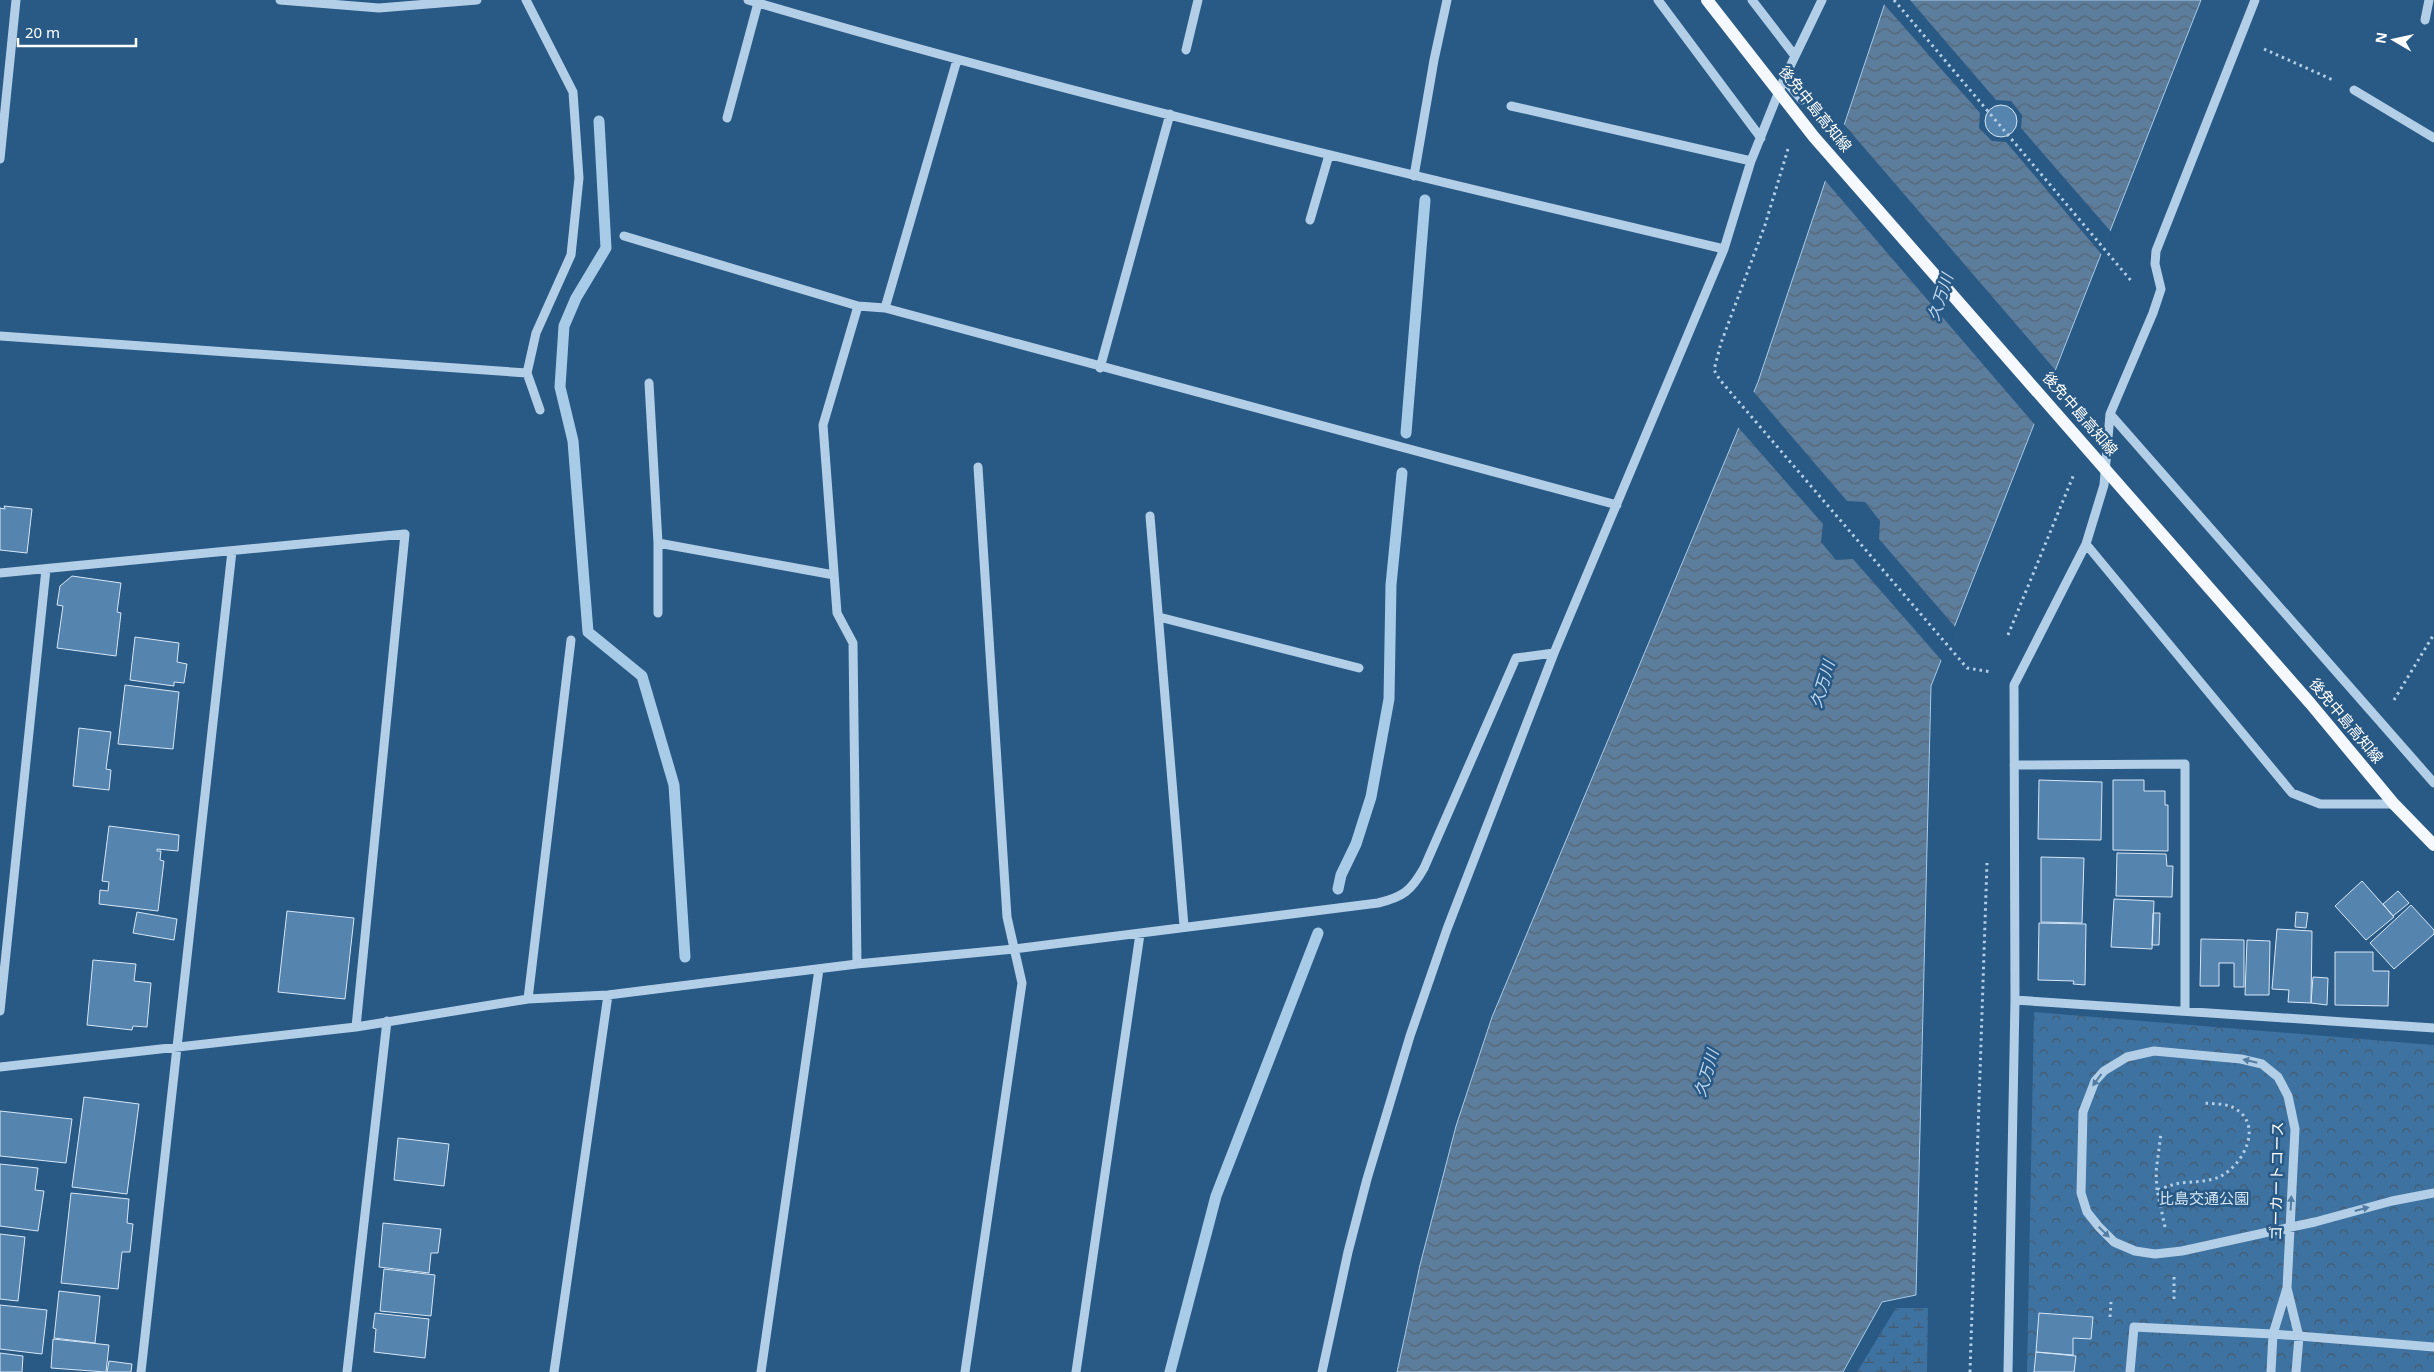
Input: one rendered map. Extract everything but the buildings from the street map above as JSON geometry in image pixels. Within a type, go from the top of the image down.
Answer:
[{"type":"main road","name":"後免中島高知線","points":[[1707,0],[1814,137],[2310,703],[2394,804],[2434,846]]},
{"type":"street","points":[[0,159],[16,0]]},
{"type":"street","points":[[280,0],[379,8],[477,0]]},
{"type":"street","points":[[526,0],[573,92],[579,178],[571,255],[536,333],[527,374],[540,410]]},
{"type":"street","points":[[748,0],[957,60],[1414,176],[1724,249]]},
{"type":"street","points":[[1186,50],[1198,0]]},
{"type":"street","points":[[1414,176],[1434,60],[1447,0]]},
{"type":"street","points":[[1658,0],[1761,138]]},
{"type":"street","points":[[1752,0],[1795,56]]},
{"type":"street","points":[[1322,1372],[1364,1188],[1407,1046],[1447,928],[1554,653],[1724,249],[1751,161],[1784,79],[1822,0]]},
{"type":"street","points":[[2008,1372],[2015,1000],[2014,685],[2086,544],[2104,485],[2110,414],[2153,313],[2161,289],[2155,264],[2156,250],[2254,0]]},
{"type":"street","points":[[2425,20],[2429,0]]},
{"type":"street","points":[[727,118],[758,3]]},
{"type":"street","points":[[885,308],[957,60]]},
{"type":"street","points":[[1784,79],[1802,100]]},
{"type":"street","points":[[2354,90],[2434,138]]},
{"type":"street","points":[[1510,106],[1751,161]]},
{"type":"street","points":[[1100,368],[1170,114]]},
{"type":"street","points":[[1310,220],[1329,154]]},
{"type":"street","points":[[624,236],[858,306],[885,308],[1100,368],[1617,505]]},
{"type":"street","points":[[857,964],[853,643],[837,613],[823,425],[858,306]]},
{"type":"street","points":[[0,336],[527,374]]},
{"type":"street","points":[[648,383],[658,543],[658,613]]},
{"type":"street","points":[[2110,414],[2434,783]]},
{"type":"street","points":[[965,1372],[1022,983],[1007,917],[978,467]]},
{"type":"street","points":[[1150,516],[1184,926]]},
{"type":"street","points":[[0,573],[405,534],[356,1027]]},
{"type":"street","points":[[658,543],[834,575]]},
{"type":"street","points":[[2086,544],[2292,793],[2320,804],[2394,804]]},
{"type":"street","points":[[141,1372],[232,551]]},
{"type":"street","points":[[0,1011],[46,568]]},
{"type":"street","points":[[1159,617],[1359,668]]},
{"type":"street","points":[[528,999],[571,640]]},
{"type":"street","points":[[0,1067],[356,1027],[528,999],[608,995],[857,964],[1014,949],[1140,934],[1184,926],[1378,903],[1398,898],[1413,887],[1424,868],[1516,658],[1554,653]]},
{"type":"street","points":[[2014,765],[2185,764],[2185,1012]]},
{"type":"street","points":[[1076,1372],[1140,934]]},
{"type":"street","points":[[762,1372],[819,969]]},
{"type":"street","points":[[554,1372],[608,995]]},
{"type":"street","points":[[2015,1000],[2434,1028]]},
{"type":"street","points":[[347,1372],[386,1021]]},
{"type":"street","name":"ゴーカートコース","points":[[2271,1372],[2273,1334],[2287,1288],[2295,1129],[2288,1096],[2278,1077],[2262,1064],[2241,1059],[2154,1051],[2127,1057],[2104,1071],[2095,1081],[2083,1112],[2081,1192],[2087,1212],[2114,1242],[2135,1252],[2155,1254],[2182,1251],[2272,1231],[2315,1222],[2392,1201],[2434,1193]]},
{"type":"street","points":[[2287,1288],[2299,1337],[2296,1372]]},
{"type":"street","points":[[2130,1372],[2134,1327],[2273,1334],[2434,1347]]},
{"type":"path","points":[[1894,0],[2134,285]]},
{"type":"path","points":[[2264,48],[2354,90]]},
{"type":"path","points":[[1788,148],[1765,225],[1714,370],[1720,380],[1967,668],[1993,672]]},
{"type":"path","points":[[2008,636],[2076,466]]},
{"type":"path","points":[[2381,722],[2434,634]]},
{"type":"path","points":[[1970,1372],[1987,855]]},
{"type":"path","points":[[2157,1190],[2175,1184],[2219,1177],[2236,1166],[2247,1147],[2248,1128],[2244,1116],[2233,1107],[2203,1103]]},
{"type":"path","points":[[2161,1133],[2156,1172],[2157,1190],[2165,1228]]},
{"type":"path","points":[[2174,1270],[2176,1294],[2174,1306]]},
{"type":"green space","name":"比島交通公園","points":[[2034,1012],[2434,1045],[2434,1372],[2027,1372]]},
{"type":"green space","points":[[1896,1308],[1928,1308],[1927,1372],[1857,1372]]},
{"type":"water","name":"久万川","points":[[1886,0],[2201,0],[1931,686],[1916,1295],[1882,1302],[1843,1372],[1397,1372],[1420,1265],[1456,1126],[1492,1017],[1758,382]]},
{"type":"pier","points":[[1883,0],[1910,0],[1996,100],[2011,101],[2022,115],[2021,128],[2112,233],[2103,256],[2006,142],[1992,141],[1979,128],[1980,113],[1882,2]]},
{"type":"pier","points":[[1842,122],[2057,372],[2036,426],[1823,178]]},
{"type":"pier","points":[[1752,390],[1847,501],[1865,502],[1880,521],[1879,539],[1956,628],[1943,662],[1853,559],[1836,560],[1821,542],[1823,524],[1737,426]]},
{"type":"waterway","points":[[599,121],[606,248],[576,298],[564,326],[560,387],[573,441],[588,632],[642,676],[674,785],[685,957]]},
{"type":"waterway","points":[[1406,433],[1425,200]]},
{"type":"waterway","points":[[1338,889],[1341,875],[1356,844],[1371,797],[1389,699],[1391,585],[1402,473]]},
{"type":"waterway","points":[[1170,1372],[1216,1196],[1318,933]]}]
